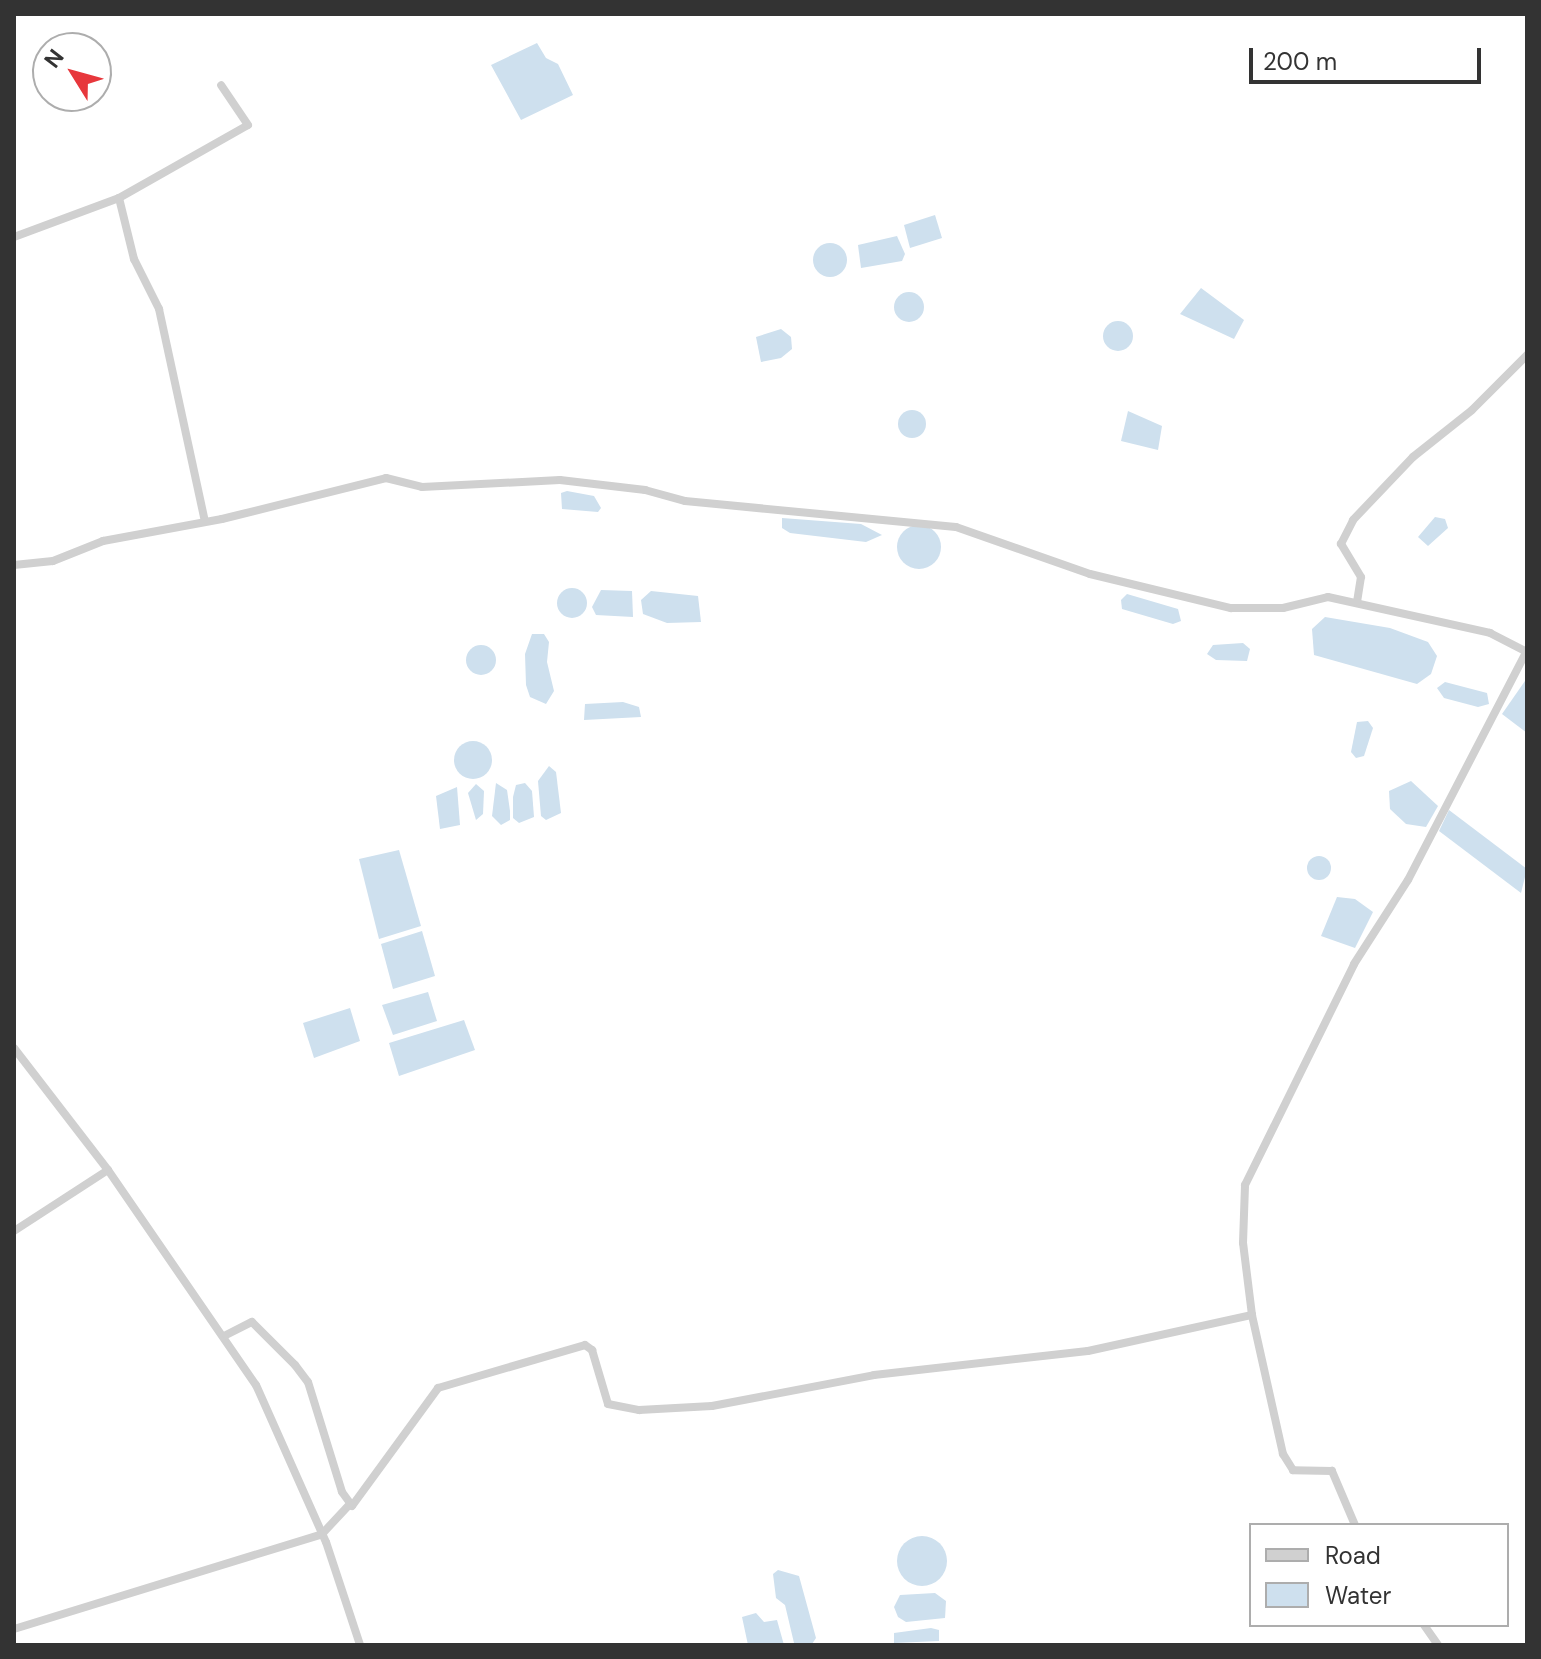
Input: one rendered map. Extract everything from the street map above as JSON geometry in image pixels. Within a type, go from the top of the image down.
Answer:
[{"type":"street","points":[[14,237],[119,198],[248,125],[221,85]]},
{"type":"street","points":[[119,198],[134,259],[163,323],[205,521]]},
{"type":"street","points":[[1357,602],[1361,577],[1341,544],[1353,520],[1413,457],[1472,410],[1527,355]]},
{"type":"street","points":[[14,565],[53,561],[103,541],[205,521],[386,478],[422,487],[560,480],[645,490],[685,501],[956,527],[1090,574],[1231,608],[1283,608],[1300,600],[1328,597],[1490,633],[1527,651],[1408,880],[1354,964],[1245,1185],[1243,1243],[1252,1315],[1288,1466],[1332,1471],[1354,1523]]},
{"type":"street","points":[[14,1048],[108,1170],[226,1335],[256,1385],[322,1534],[360,1645]]},
{"type":"street","points":[[14,1231],[108,1170]]},
{"type":"street","points":[[14,1629],[322,1534],[349,1505],[355,1504],[438,1388],[585,1345],[592,1350],[608,1404],[639,1410],[712,1406],[874,1375],[1088,1351],[1252,1315]]},
{"type":"street","points":[[226,1335],[252,1322],[308,1382],[349,1505]]},
{"type":"street","points":[[1425,1627],[1438,1645]]},
{"type":"water","points":[[537,43],[546,58],[558,64],[573,95],[521,120],[491,65]]},
{"type":"water","points":[[935,215],[942,238],[910,248],[904,225]]},
{"type":"water","points":[[897,236],[905,254],[902,261],[861,268],[858,245]]},
{"type":"water","points":[[830,243],[842,248],[847,260],[842,272],[830,277],[818,272],[813,260],[818,248]]},
{"type":"water","points":[[1201,288],[1244,320],[1234,339],[1180,314]]},
{"type":"water","points":[[909,292],[915,293],[923,301],[923,313],[915,321],[909,322],[903,321],[895,313],[894,307],[895,301],[903,293]]},
{"type":"water","points":[[1118,321],[1129,325],[1133,336],[1129,347],[1118,351],[1107,347],[1103,336],[1107,325]]},
{"type":"water","points":[[781,329],[791,337],[792,349],[781,358],[761,362],[756,337]]},
{"type":"water","points":[[912,410],[922,414],[926,424],[922,434],[912,438],[902,434],[898,424],[902,414]]},
{"type":"water","points":[[1128,411],[1162,426],[1158,450],[1121,441]]},
{"type":"water","points":[[567,491],[594,496],[601,508],[598,512],[562,509],[561,493]]},
{"type":"water","points":[[1435,517],[1445,519],[1448,528],[1428,546],[1418,537]]},
{"type":"water","points":[[782,518],[861,524],[882,535],[866,542],[790,533],[782,528]]},
{"type":"water","points":[[919,525],[934,532],[941,547],[934,562],[919,569],[904,562],[897,547],[904,532]]},
{"type":"water","points":[[572,588],[578,589],[586,597],[586,609],[578,617],[572,618],[566,617],[558,609],[557,603],[558,597],[566,589]]},
{"type":"water","points":[[601,590],[632,591],[633,617],[596,615],[592,607]]},
{"type":"water","points":[[651,591],[698,596],[701,622],[667,623],[643,614],[641,600]]},
{"type":"water","points":[[1127,594],[1178,609],[1181,621],[1173,624],[1122,609],[1121,600]]},
{"type":"water","points":[[1325,617],[1390,628],[1428,642],[1437,656],[1431,674],[1417,684],[1314,655],[1312,629]]},
{"type":"water","points":[[532,634],[544,634],[549,642],[547,662],[554,691],[546,704],[530,697],[526,685],[525,654]]},
{"type":"water","points":[[1243,643],[1250,649],[1247,661],[1216,660],[1207,654],[1213,645]]},
{"type":"water","points":[[481,645],[487,646],[495,654],[495,666],[487,674],[481,675],[475,674],[467,666],[466,660],[467,654],[475,646]]},
{"type":"water","points":[[1527,678],[1527,733],[1502,714]]},
{"type":"water","points":[[1445,682],[1487,693],[1489,704],[1478,707],[1444,698],[1437,688]]},
{"type":"water","points":[[623,702],[639,707],[641,717],[584,720],[585,704]]},
{"type":"water","points":[[1368,721],[1373,728],[1364,756],[1356,758],[1351,752],[1357,722]]},
{"type":"water","points":[[473,741],[486,747],[492,760],[486,773],[473,779],[460,773],[454,760],[460,747]]},
{"type":"water","points":[[549,766],[556,772],[561,813],[546,820],[541,816],[538,781]]},
{"type":"water","points":[[1411,781],[1438,806],[1426,827],[1406,824],[1390,809],[1389,791]]},
{"type":"water","points":[[496,783],[507,790],[510,811],[510,820],[501,825],[492,816]]},
{"type":"water","points":[[525,783],[532,791],[534,817],[519,823],[513,818],[513,797],[516,785]]},
{"type":"water","points":[[476,784],[484,791],[483,814],[476,820],[468,793]]},
{"type":"water","points":[[457,787],[460,825],[440,829],[436,796]]},
{"type":"water","points":[[1449,810],[1527,869],[1521,893],[1439,831]]},
{"type":"water","points":[[399,850],[421,926],[379,939],[359,859]]},
{"type":"water","points":[[1319,856],[1328,859],[1331,868],[1328,877],[1319,880],[1310,877],[1307,868],[1310,859]]},
{"type":"water","points":[[1337,897],[1355,899],[1373,912],[1355,948],[1321,936]]},
{"type":"water","points":[[422,931],[435,976],[393,989],[381,944]]},
{"type":"water","points":[[428,992],[437,1021],[393,1035],[382,1005]]},
{"type":"water","points":[[350,1008],[360,1041],[314,1058],[303,1023]]},
{"type":"water","points":[[464,1020],[475,1050],[399,1076],[389,1043]]},
{"type":"water","points":[[922,1536],[940,1543],[947,1561],[940,1579],[922,1586],[904,1579],[897,1561],[904,1543]]},
{"type":"water","points":[[778,1570],[799,1576],[816,1638],[812,1644],[794,1643],[785,1605],[776,1598],[773,1574]]},
{"type":"water","points":[[935,1593],[946,1601],[945,1618],[906,1622],[898,1617],[894,1607],[900,1595]]},
{"type":"water","points":[[756,1613],[764,1622],[777,1620],[784,1645],[748,1645],[742,1617]]},
{"type":"water","points":[[931,1628],[939,1630],[939,1641],[894,1643],[894,1633]]}]
